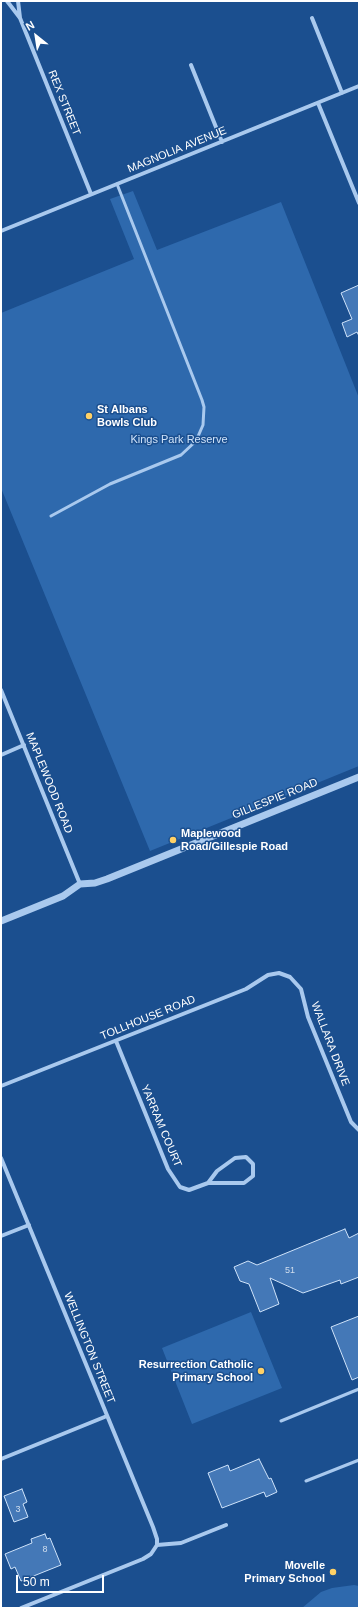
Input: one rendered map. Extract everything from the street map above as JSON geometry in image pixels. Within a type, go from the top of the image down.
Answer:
[{"type":"street","name":"REX STREET","points":[[7,1],[20,18]]},
{"type":"street","name":"REX STREET","points":[[18,1],[20,18],[91,194]]},
{"type":"street","points":[[312,18],[342,93]]},
{"type":"street","points":[[191,65],[222,142]]},
{"type":"street","name":"MAGNOLIA AVENUE","points":[[1,231],[359,86]]},
{"type":"street","points":[[318,103],[359,203]]},
{"type":"street","name":"MAPLEWOOD ROAD","points":[[1,690],[80,884]]},
{"type":"street","points":[[1,755],[24,745]]},
{"type":"street","name":"GILLESPIE ROAD","points":[[1,921],[63,896],[80,884],[95,883],[107,879],[359,777]]},
{"type":"street","name":"TOLLHOUSE ROAD","points":[[1,1086],[246,989],[273,974],[285,974],[298,984]]},
{"type":"street","name":"WALLARA DRIVE","points":[[298,984],[301,989],[308,1017],[351,1122],[359,1130]]},
{"type":"street","name":"YARRAM COURT","points":[[116,1041],[174,1181],[180,1187],[189,1190],[208,1183],[244,1183],[253,1176],[254,1164],[246,1157],[235,1158],[217,1171],[208,1183]]},
{"type":"street","name":"WELLINGTON STREET","points":[[1,1158],[155,1534],[157,1545]]},
{"type":"street","points":[[1,1236],[29,1225]]},
{"type":"street","points":[[1,1459],[107,1416]]},
{"type":"street","points":[[21,1608],[143,1559],[151,1554],[157,1545],[174,1545],[181,1543],[226,1525]]},
{"type":"lane","points":[[51,516],[110,484],[181,455],[196,441],[203,424],[204,407],[202,400],[118,184]]},
{"type":"lane","points":[[282,1421],[359,1389]]},
{"type":"lane","points":[[306,1481],[359,1460]]},
{"type":"green space","name":"Kings Park Reserve","points":[[133,191],[157,250],[281,202],[359,398],[359,766],[150,851],[1,488],[1,313],[134,259],[110,199]]},
{"type":"green space","points":[[251,1312],[282,1388],[192,1424],[162,1348]]},
{"type":"green space","points":[[354,1585],[359,1586],[359,1608],[302,1608],[321,1592],[332,1588]]},
{"type":"building","points":[[359,285],[359,336],[357,332],[347,337],[342,323],[352,319],[341,293]]},
{"type":"building","points":[[345,1229],[349,1238],[359,1233],[359,1277],[341,1284],[340,1280],[303,1293],[270,1278],[279,1304],[260,1312],[249,1284],[240,1281],[234,1267],[248,1261],[257,1265]]},
{"type":"building","points":[[359,1316],[359,1377],[352,1380],[331,1327]]},
{"type":"building","points":[[259,1459],[269,1479],[271,1478],[277,1492],[266,1497],[264,1492],[222,1508],[208,1473],[228,1465],[230,1471]]},
{"type":"building","points":[[22,1489],[27,1502],[23,1504],[28,1517],[14,1522],[4,1496]]},
{"type":"building","points":[[45,1534],[47,1539],[50,1538],[61,1565],[21,1581],[15,1567],[11,1569],[5,1554],[32,1543],[31,1539]]},
{"type":"place","name":"St Albans Bowls Club","points":[[89,416]]},
{"type":"place","name":"Maplewood Road/Gillespie Road","points":[[173,840]]},
{"type":"place","name":"Resurrection Catholic Primary School","points":[[261,1371]]},
{"type":"place","name":"Movelle Primary School","points":[[333,1572]]}]
